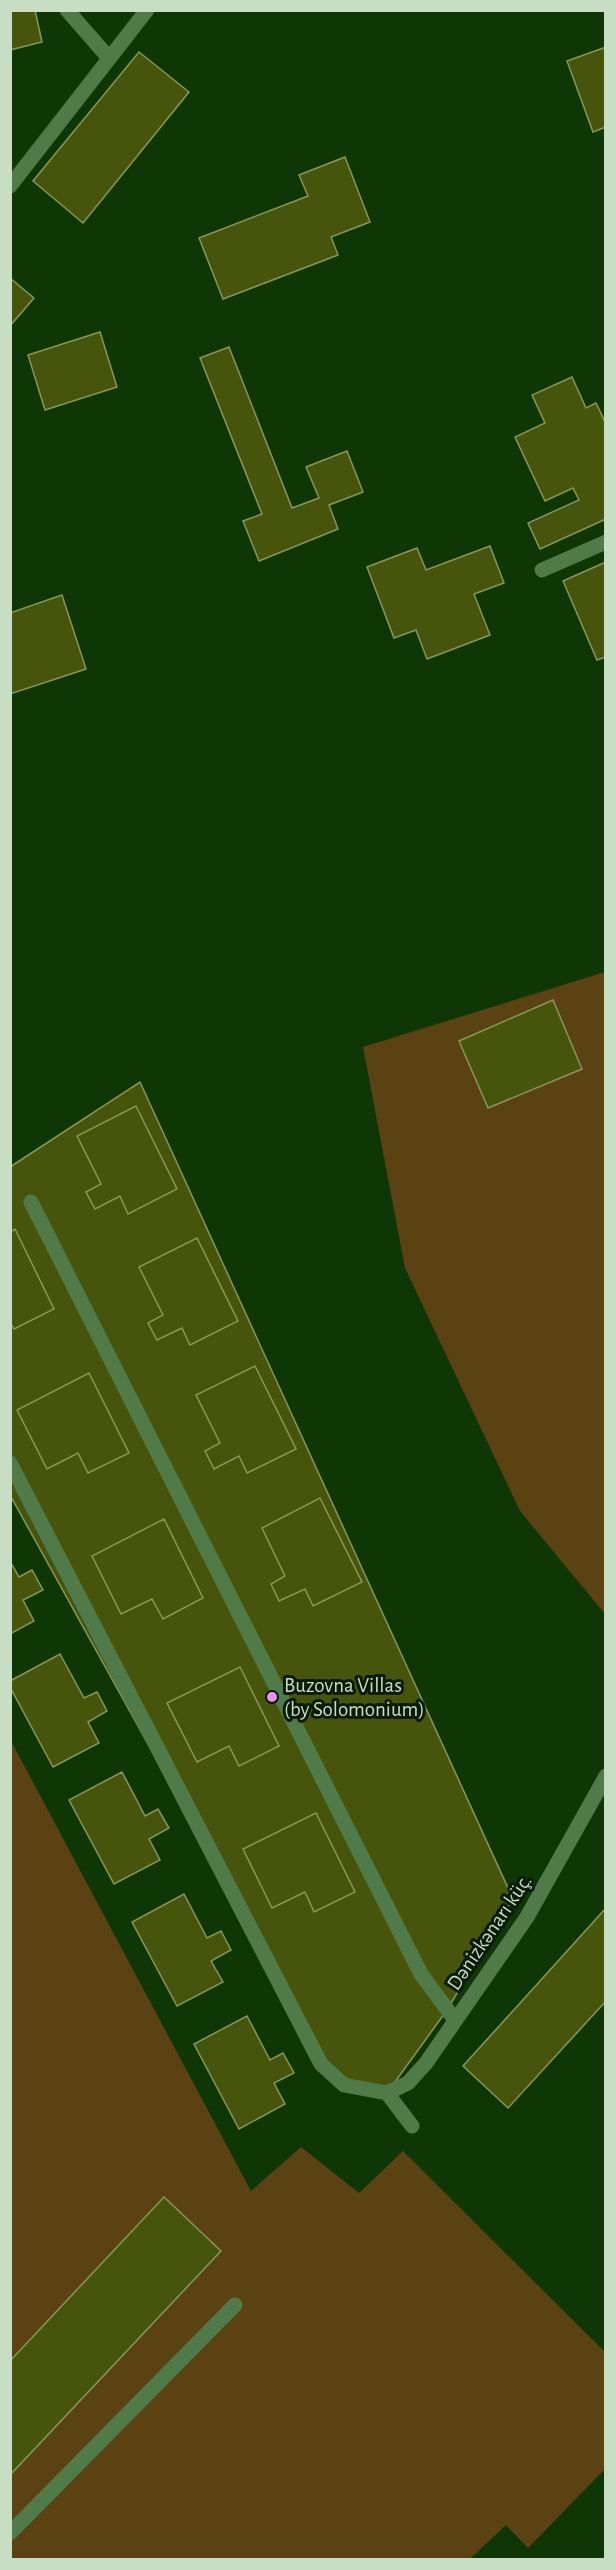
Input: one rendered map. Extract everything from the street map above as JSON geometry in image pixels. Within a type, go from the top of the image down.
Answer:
[{"type":"street","points":[[68,10],[109,58]]},
{"type":"street","points":[[10,186],[147,10]]},
{"type":"street","points":[[542,570],[606,542]]},
{"type":"street","points":[[31,1202],[421,1974],[455,2020]]},
{"type":"street","points":[[10,1463],[321,2064],[344,2085],[387,2093],[412,2126]]},
{"type":"street","name":"Dənizkənarı küç.","points":[[387,2093],[408,2083],[426,2063],[527,1917],[606,1776]]},
{"type":"street","points":[[10,2533],[235,2305]]},
{"type":"shaded area","points":[[605,972],[605,1614],[520,1511],[405,1268],[363,1047]]},
{"type":"shaded area","points":[[10,1739],[251,2191],[301,2147],[359,2193],[403,2151],[605,2352],[605,2469],[528,2548],[506,2525],[470,2559],[11,2559]]},
{"type":"building","points":[[10,10],[35,10],[42,42],[10,50]]},
{"type":"building","points":[[606,47],[606,127],[593,132],[567,61]]},
{"type":"building","points":[[139,52],[189,92],[83,223],[33,181]]},
{"type":"building","points":[[345,157],[370,222],[331,237],[338,255],[223,299],[199,238],[308,196],[299,175]]},
{"type":"building","points":[[10,278],[34,298],[10,326]]},
{"type":"building","points":[[100,332],[117,387],[45,410],[28,355]]},
{"type":"building","points":[[229,347],[292,508],[319,498],[306,467],[347,451],[363,492],[329,505],[338,529],[259,561],[243,521],[262,514],[200,358]]},
{"type":"building","points":[[572,377],[586,408],[596,403],[606,424],[606,519],[540,549],[528,523],[579,500],[573,488],[545,501],[515,437],[545,423],[532,395]]},
{"type":"building","points":[[490,546],[504,583],[474,594],[490,635],[427,659],[416,630],[394,638],[367,567],[417,548],[426,570]]},
{"type":"building","points":[[606,562],[606,657],[597,660],[563,581]]},
{"type":"building","points":[[62,595],[86,669],[10,694],[10,613]]},
{"type":"building","points":[[553,1000],[582,1069],[488,1108],[459,1041]]},
{"type":"building","name":"Buzovna Villas (by Solomonium)","points":[[140,1082],[513,1899],[447,2010],[387,2093],[332,2076],[10,1495],[10,1167]]},
{"type":"building","points":[[136,1106],[177,1189],[128,1214],[120,1196],[95,1209],[86,1192],[101,1184],[77,1136]]},
{"type":"building","points":[[15,1229],[54,1309],[14,1329],[10,1323],[10,1232]]},
{"type":"building","points":[[197,1238],[238,1321],[190,1345],[182,1328],[157,1340],[148,1323],[163,1315],[139,1267]]},
{"type":"building","points":[[255,1366],[296,1449],[247,1473],[239,1456],[214,1469],[205,1451],[220,1443],[196,1395]]},
{"type":"building","points":[[89,1373],[129,1453],[88,1473],[78,1453],[47,1469],[17,1410]]},
{"type":"building","points":[[320,1498],[362,1582],[313,1606],[305,1589],[279,1601],[271,1584],[285,1576],[262,1528]]},
{"type":"building","points":[[164,1519],[203,1598],[163,1619],[152,1599],[121,1614],[92,1556]]},
{"type":"building","points":[[10,1561],[19,1577],[32,1570],[43,1590],[23,1600],[34,1621],[10,1634]]},
{"type":"building","points":[[60,1654],[84,1698],[97,1692],[107,1711],[88,1722],[99,1743],[53,1767],[10,1687],[10,1681]]},
{"type":"building","points":[[240,1667],[279,1746],[239,1766],[229,1746],[197,1762],[167,1703]]},
{"type":"building","points":[[122,1772],[145,1816],[158,1809],[169,1828],[149,1839],[160,1860],[114,1884],[69,1800]]},
{"type":"building","points":[[316,1813],[355,1892],[314,1912],[305,1892],[272,1908],[243,1849]]},
{"type":"building","points":[[184,1894],[207,1938],[221,1931],[231,1950],[211,1961],[223,1982],[177,2006],[132,1922]]},
{"type":"building","points":[[606,1908],[606,2001],[508,2108],[463,2066]]},
{"type":"building","points":[[247,2016],[270,2060],[283,2053],[294,2073],[274,2083],[285,2104],[239,2129],[194,2044]]},
{"type":"building","points":[[164,2197],[221,2251],[10,2475],[10,2361]]},
{"type":"place","name":"Buzovna Villas (by Solomonium)","points":[[272,1697]]}]
